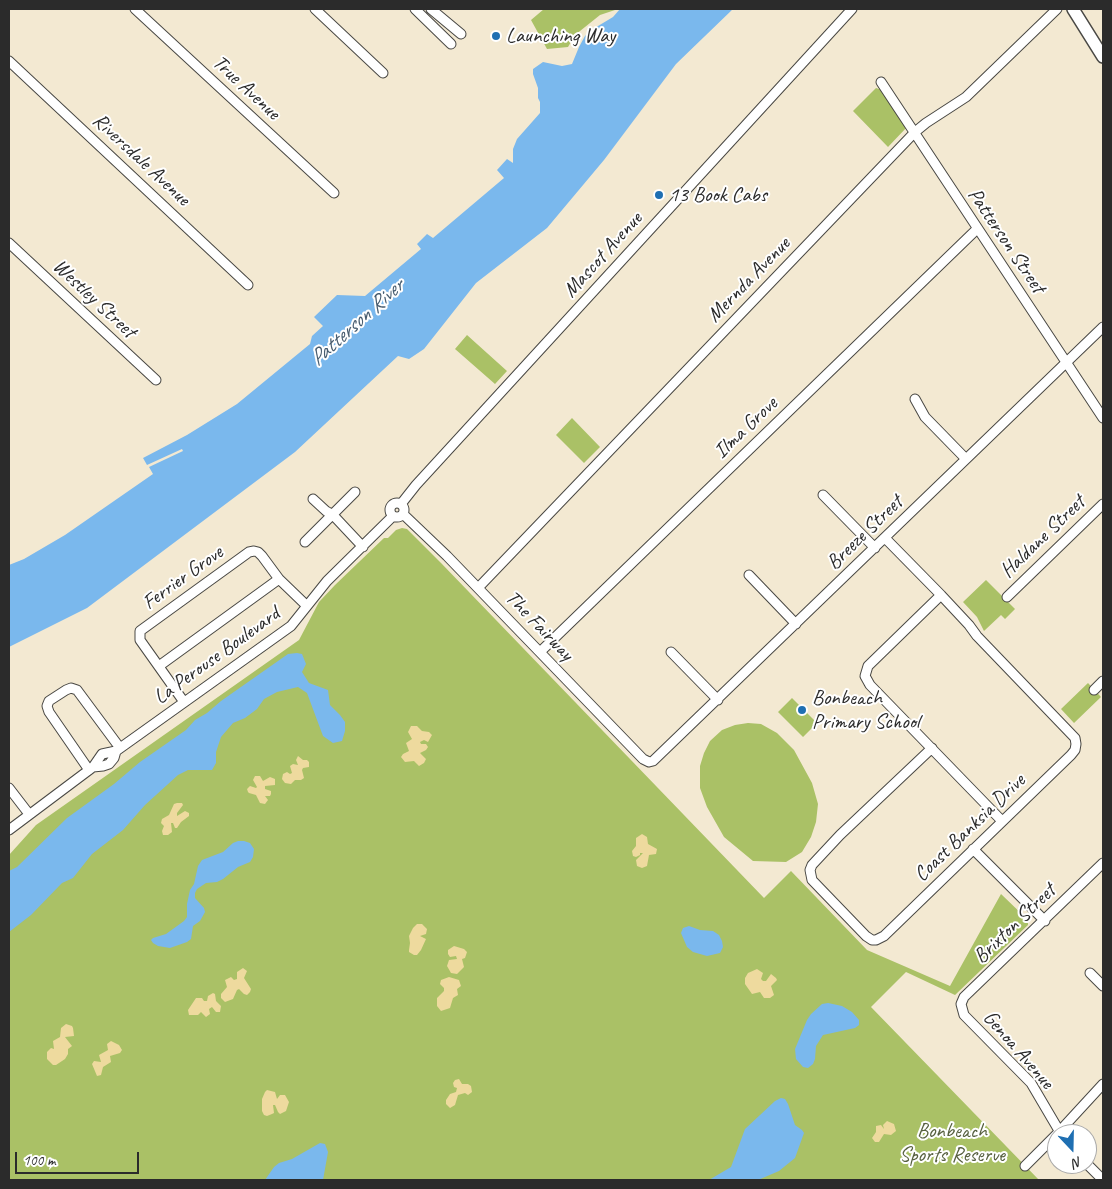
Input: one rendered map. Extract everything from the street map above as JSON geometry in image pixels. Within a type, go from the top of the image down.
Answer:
[{"type":"street","name":"True Avenue","points":[[135,9],[334,193]]},
{"type":"street","points":[[315,9],[383,73]]},
{"type":"street","points":[[416,9],[451,44]]},
{"type":"street","points":[[431,9],[460,34]]},
{"type":"street","name":"Mascot Avenue","points":[[393,516],[390,511],[392,506],[397,503],[402,509],[416,485],[852,9]]},
{"type":"street","name":"Mernda Avenue","points":[[478,588],[915,132],[966,97],[1057,9]]},
{"type":"street","points":[[1073,9],[1103,57]]},
{"type":"street","name":"Riversdale Avenue","points":[[9,61],[248,285]]},
{"type":"street","name":"Patterson Street","points":[[881,82],[1103,418]]},
{"type":"street","name":"Ilma Grove","points":[[540,652],[977,229]]},
{"type":"street","name":"Westley Street","points":[[9,243],[156,380]]},
{"type":"street","name":"Breeze Street","points":[[649,762],[656,760],[1103,327]]},
{"type":"street","points":[[915,399],[925,417],[966,459]]},
{"type":"street","points":[[305,542],[355,492]]},
{"type":"street","points":[[823,495],[875,548]]},
{"type":"street","points":[[313,500],[333,515],[363,546]]},
{"type":"street","name":"Haldane Street","points":[[1007,597],[1103,504]]},
{"type":"street","name":"The Fairway","points":[[402,509],[643,759],[649,762]]},
{"type":"street","name":"La Perouse Boulevard","points":[[9,830],[91,768],[102,754],[118,750],[290,626],[327,581],[393,516]]},
{"type":"street","name":"Coast Banksia Drive","points":[[885,538],[941,595],[969,625],[976,636],[1076,740],[1071,755],[884,936],[876,940],[866,936],[810,877],[810,870],[812,865],[840,835],[932,748]]},
{"type":"street","name":"Ferrier Grove","points":[[184,702],[140,640],[140,631],[249,552],[258,552],[279,579],[307,606]]},
{"type":"street","points":[[750,575],[796,624]]},
{"type":"street","points":[[158,666],[279,579]]},
{"type":"street","points":[[941,595],[868,666],[865,676],[870,685],[1002,820]]},
{"type":"street","points":[[671,652],[718,700]]},
{"type":"street","points":[[1094,690],[1103,681]]},
{"type":"street","points":[[91,768],[49,712],[47,706],[50,701],[66,690],[71,688],[77,690],[118,750]]},
{"type":"street","points":[[9,788],[29,814]]},
{"type":"street","points":[[974,848],[1045,921]]},
{"type":"street","name":"Brixton Street","points":[[964,1015],[961,1004],[964,997],[1103,864]]},
{"type":"street","points":[[1090,973],[1103,986]]},
{"type":"street","name":"Genoa Avenue","points":[[964,1015],[1030,1083],[1053,1124]]},
{"type":"street","points":[[1068,1124],[1103,1084]]},
{"type":"street","points":[[1025,1166],[1047,1145]]},
{"type":"green space","points":[[544,9],[618,9],[600,15],[575,35],[568,47],[547,49],[531,20]]},
{"type":"green space","points":[[876,88],[882,90],[907,127],[888,147],[853,111]]},
{"type":"green space","points":[[467,335],[507,371],[495,384],[455,349]]},
{"type":"green space","points":[[572,418],[600,447],[584,463],[556,435]]},
{"type":"green space","name":"Bonbeach Sports Reserve","points":[[407,529],[442,564],[764,898],[791,871],[867,950],[950,986],[1001,894],[1028,920],[1028,925],[955,995],[906,972],[871,1007],[1039,1180],[9,1180],[9,855],[36,825],[299,640],[319,602],[384,538],[388,538],[396,530]]},
{"type":"green space","points":[[986,580],[1015,609],[1005,619],[1001,615],[984,631],[977,617],[963,602]]},
{"type":"green space","points":[[1088,683],[1101,697],[1074,723],[1061,709]]},
{"type":"green space","points":[[792,698],[817,723],[803,737],[778,712]]},
{"type":"green space","points":[[748,723],[761,724],[777,733],[794,750],[812,783],[818,804],[816,822],[811,837],[802,852],[786,862],[753,861],[724,837],[707,807],[700,788],[700,766],[710,741],[722,730]]},
{"type":"sand","points":[[411,726],[417,726],[422,731],[429,732],[432,735],[428,742],[424,740],[420,742],[428,747],[420,753],[426,759],[419,766],[414,761],[405,762],[401,757],[409,751],[406,743],[412,739],[408,732]]},
{"type":"sand","points":[[298,756],[309,762],[309,767],[302,770],[304,778],[295,780],[291,784],[285,783],[282,779],[283,774],[287,772],[292,773],[290,766],[293,764],[298,765],[296,760]]},
{"type":"sand","points":[[255,776],[260,776],[263,781],[270,777],[275,779],[275,785],[265,786],[265,789],[271,791],[271,794],[270,796],[265,796],[268,800],[265,804],[260,803],[256,795],[248,792],[247,789],[250,786],[257,787],[253,780]]},
{"type":"sand","points":[[182,803],[183,805],[177,816],[185,811],[189,813],[189,816],[177,828],[171,823],[172,832],[168,835],[163,835],[164,826],[161,823],[162,819],[169,815],[174,804]]},
{"type":"sand","points":[[642,834],[647,837],[648,844],[657,849],[656,854],[649,855],[647,866],[642,868],[637,866],[636,860],[643,853],[636,857],[633,856],[632,851],[636,846],[636,838]]},
{"type":"sand","points":[[417,924],[422,924],[427,929],[426,934],[420,936],[426,939],[421,950],[417,955],[414,955],[409,952],[409,936]]},
{"type":"sand","points":[[454,946],[467,952],[465,958],[462,959],[464,967],[457,974],[451,973],[447,966],[449,960],[457,959],[456,956],[450,957],[448,954],[448,950]]},
{"type":"sand","points":[[243,968],[247,971],[244,978],[251,989],[250,992],[247,995],[239,989],[233,999],[225,1002],[221,998],[221,994],[227,987],[225,980],[231,977],[234,980],[237,979],[237,972]]},
{"type":"sand","points":[[757,969],[763,973],[761,979],[763,981],[766,981],[771,974],[777,980],[771,986],[774,995],[770,998],[764,998],[760,992],[752,994],[745,984],[745,978],[748,973]]},
{"type":"sand","points":[[449,977],[459,980],[461,986],[457,989],[458,995],[453,998],[450,1008],[441,1011],[437,1006],[437,998],[444,991],[444,988],[440,984],[441,980]]},
{"type":"sand","points":[[213,993],[215,994],[216,1001],[221,1006],[220,1012],[216,1012],[212,1007],[209,1009],[210,1014],[206,1017],[201,1012],[198,1015],[189,1015],[188,1010],[196,998],[202,998],[204,1001],[207,1001],[208,996]]},
{"type":"sand","points":[[66,1024],[73,1028],[74,1036],[65,1037],[72,1046],[68,1049],[65,1059],[53,1065],[47,1059],[47,1052],[51,1048],[54,1049],[53,1041],[60,1037],[61,1028]]},
{"type":"sand","points":[[111,1041],[119,1045],[122,1050],[120,1053],[110,1056],[111,1062],[103,1067],[101,1075],[97,1076],[92,1064],[94,1061],[101,1062],[99,1055],[108,1050],[107,1044]]},
{"type":"sand","points":[[459,1079],[462,1084],[471,1086],[472,1092],[468,1095],[465,1093],[458,1095],[455,1105],[450,1108],[446,1104],[446,1100],[450,1094],[456,1092],[457,1088],[454,1087],[453,1083]]},
{"type":"sand","points":[[267,1090],[275,1092],[277,1099],[280,1095],[285,1095],[289,1102],[286,1111],[280,1114],[275,1105],[273,1105],[274,1113],[267,1116],[264,1115],[262,1099]]},
{"type":"sand","points":[[887,1121],[894,1124],[896,1131],[891,1135],[884,1134],[879,1142],[875,1142],[872,1138],[876,1132],[876,1126],[881,1125],[884,1129],[883,1125]]},
{"type":"water","name":"Patterson River","points":[[620,9],[733,9],[676,64],[604,160],[547,228],[476,283],[424,349],[409,359],[398,356],[295,452],[87,608],[9,647],[9,565],[24,559],[65,535],[153,474],[149,467],[183,451],[182,449],[147,465],[143,458],[187,435],[237,404],[310,344],[312,336],[323,326],[314,317],[337,295],[365,296],[421,249],[417,244],[427,234],[433,238],[504,178],[497,170],[507,159],[513,163],[513,149],[517,139],[540,113],[538,88],[533,69],[543,62],[562,66],[572,64],[585,36],[613,17]]},
{"type":"water","points":[[288,654],[302,654],[306,664],[302,672],[309,683],[328,690],[330,705],[345,722],[342,741],[333,743],[323,736],[307,693],[298,687],[277,692],[264,699],[257,709],[245,718],[233,723],[221,737],[216,752],[216,763],[212,770],[188,770],[178,775],[145,805],[123,830],[92,854],[73,878],[62,883],[31,915],[9,932],[9,871],[17,867],[67,818],[114,784],[140,762],[186,730],[195,720]]},
{"type":"water","points":[[238,841],[250,843],[254,849],[253,857],[250,862],[238,867],[223,879],[217,882],[206,883],[197,889],[195,898],[204,908],[205,912],[200,921],[193,926],[191,939],[170,948],[153,943],[151,940],[153,938],[166,934],[187,917],[190,890],[202,860],[223,852]]},
{"type":"water","points":[[689,926],[700,930],[713,931],[719,935],[723,947],[720,953],[707,956],[693,952],[687,947],[681,933],[683,928]]},
{"type":"water","points":[[828,1003],[842,1006],[852,1012],[859,1020],[859,1025],[855,1028],[823,1035],[816,1046],[813,1064],[808,1068],[803,1067],[796,1059],[795,1049],[811,1014],[822,1004]]},
{"type":"water","points":[[781,1098],[785,1099],[788,1104],[795,1125],[804,1133],[795,1158],[779,1171],[758,1180],[709,1180],[731,1167],[745,1129],[775,1101]]},
{"type":"water","points":[[320,1143],[325,1144],[328,1152],[323,1180],[265,1180],[279,1163],[292,1159]]},
{"type":"place","name":"Launching Way","points":[[496,36]]},
{"type":"place","name":"13 Book Cabs","points":[[659,195]]},
{"type":"place","name":"Bonbeach Primary School","points":[[802,710]]}]
